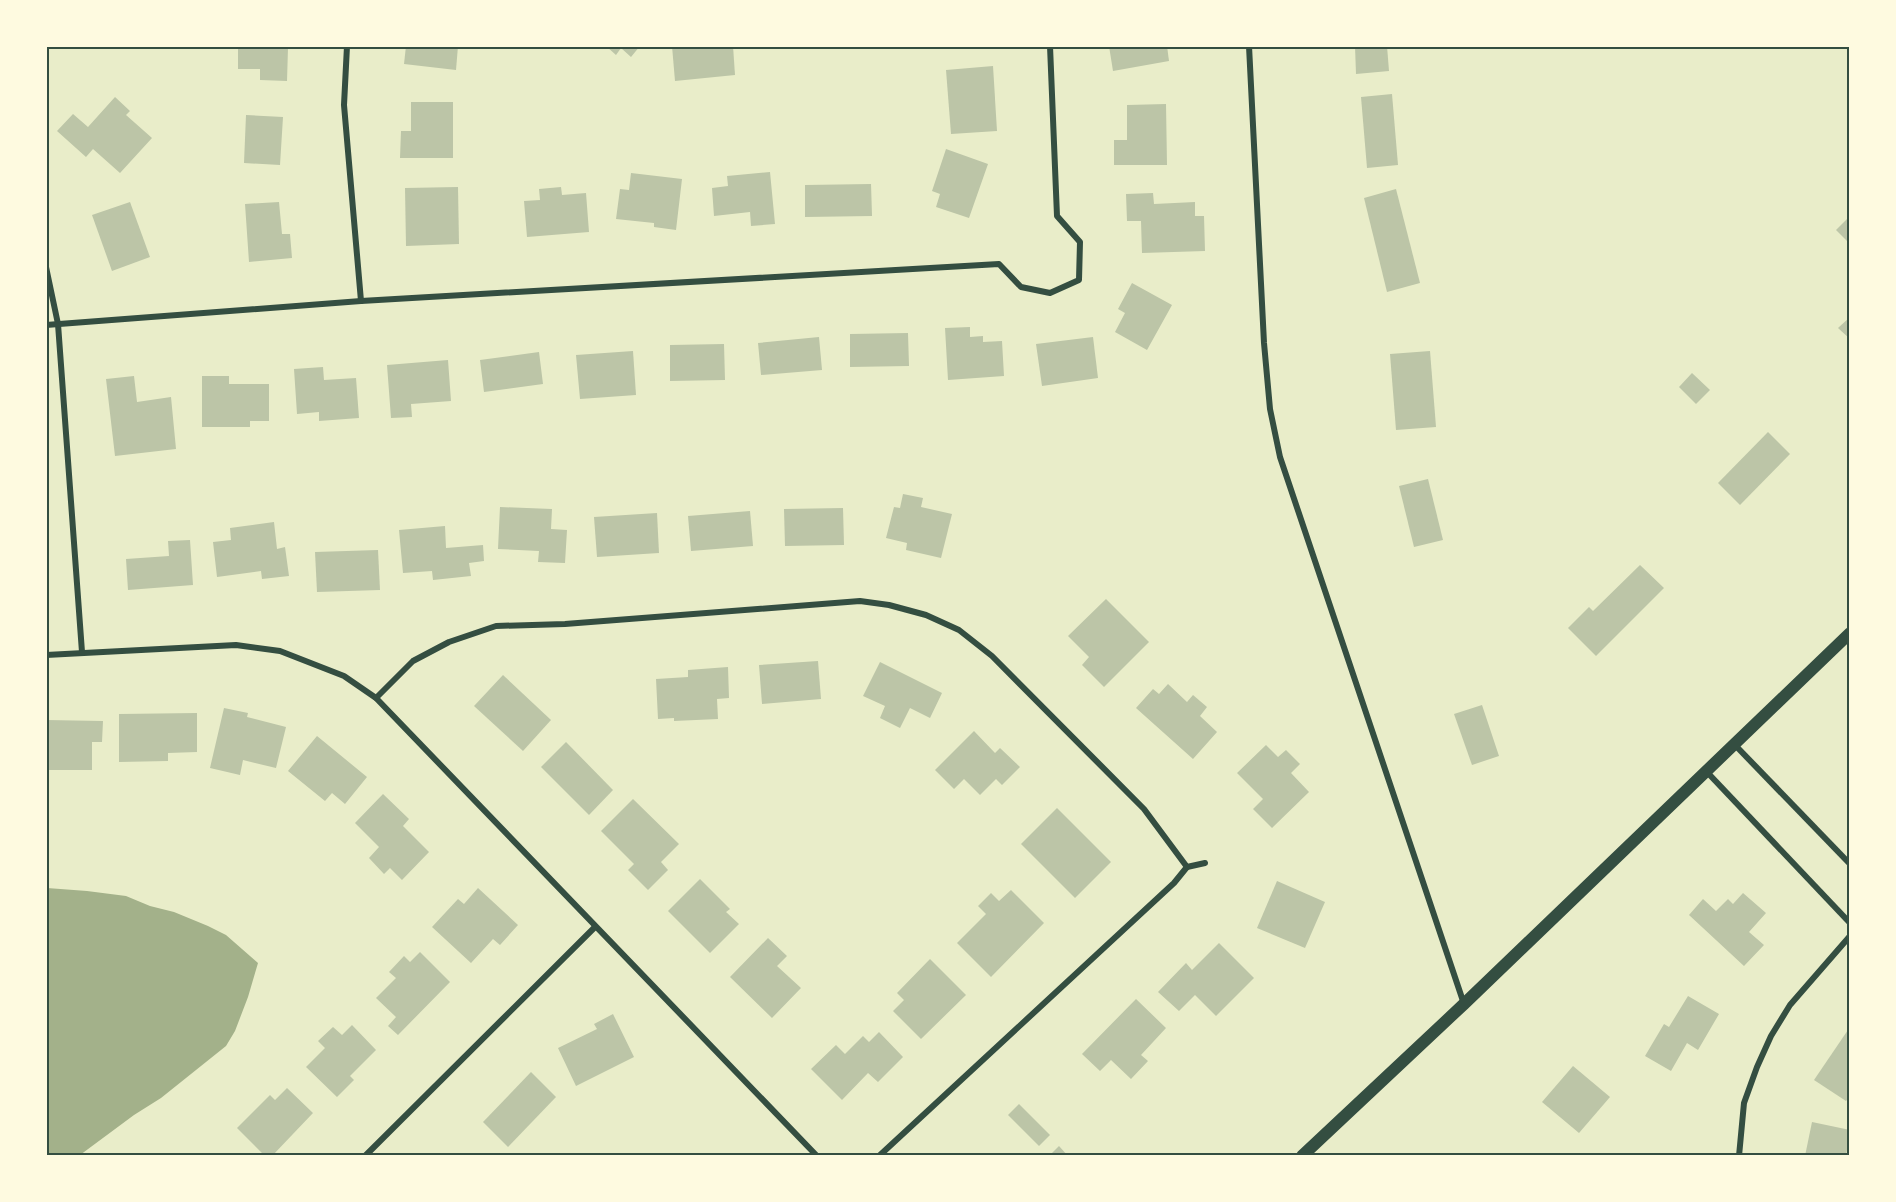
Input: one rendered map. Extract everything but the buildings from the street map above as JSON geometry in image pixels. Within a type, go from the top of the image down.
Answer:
[{"type":"main road","points":[[1302,1155],[1464,1004],[1850,633]]},
{"type":"street","points":[[347,46],[344,105],[361,302]]},
{"type":"street","points":[[46,325],[361,302],[999,264],[1021,287],[1050,293],[1079,280],[1080,242],[1057,216],[1050,46]]},
{"type":"street","points":[[1249,46],[1264,342],[1270,409],[1280,457],[1464,1004]]},
{"type":"street","points":[[46,267],[58,324],[82,652]]},
{"type":"street","points":[[376,698],[413,661],[449,642],[496,626],[565,624],[860,600],[889,604],[926,615],[959,630],[992,656],[1144,809],[1187,867]]},
{"type":"street","points":[[46,655],[236,645],[280,651],[344,676],[376,698],[817,1155]]},
{"type":"street","points":[[1734,744],[1850,864]]},
{"type":"street","points":[[1706,770],[1850,923]]},
{"type":"street","points":[[879,1155],[1166,891],[1187,867],[1205,863]]},
{"type":"street","points":[[365,1155],[595,927]]},
{"type":"street","points":[[1739,1155],[1744,1103],[1771,1036],[1790,1005],[1850,936]]},
{"type":"shaded area","points":[[47,888],[126,896],[150,906],[174,912],[226,935],[258,963],[235,1031],[226,1046],[161,1098],[80,1155],[47,1155]]}]
